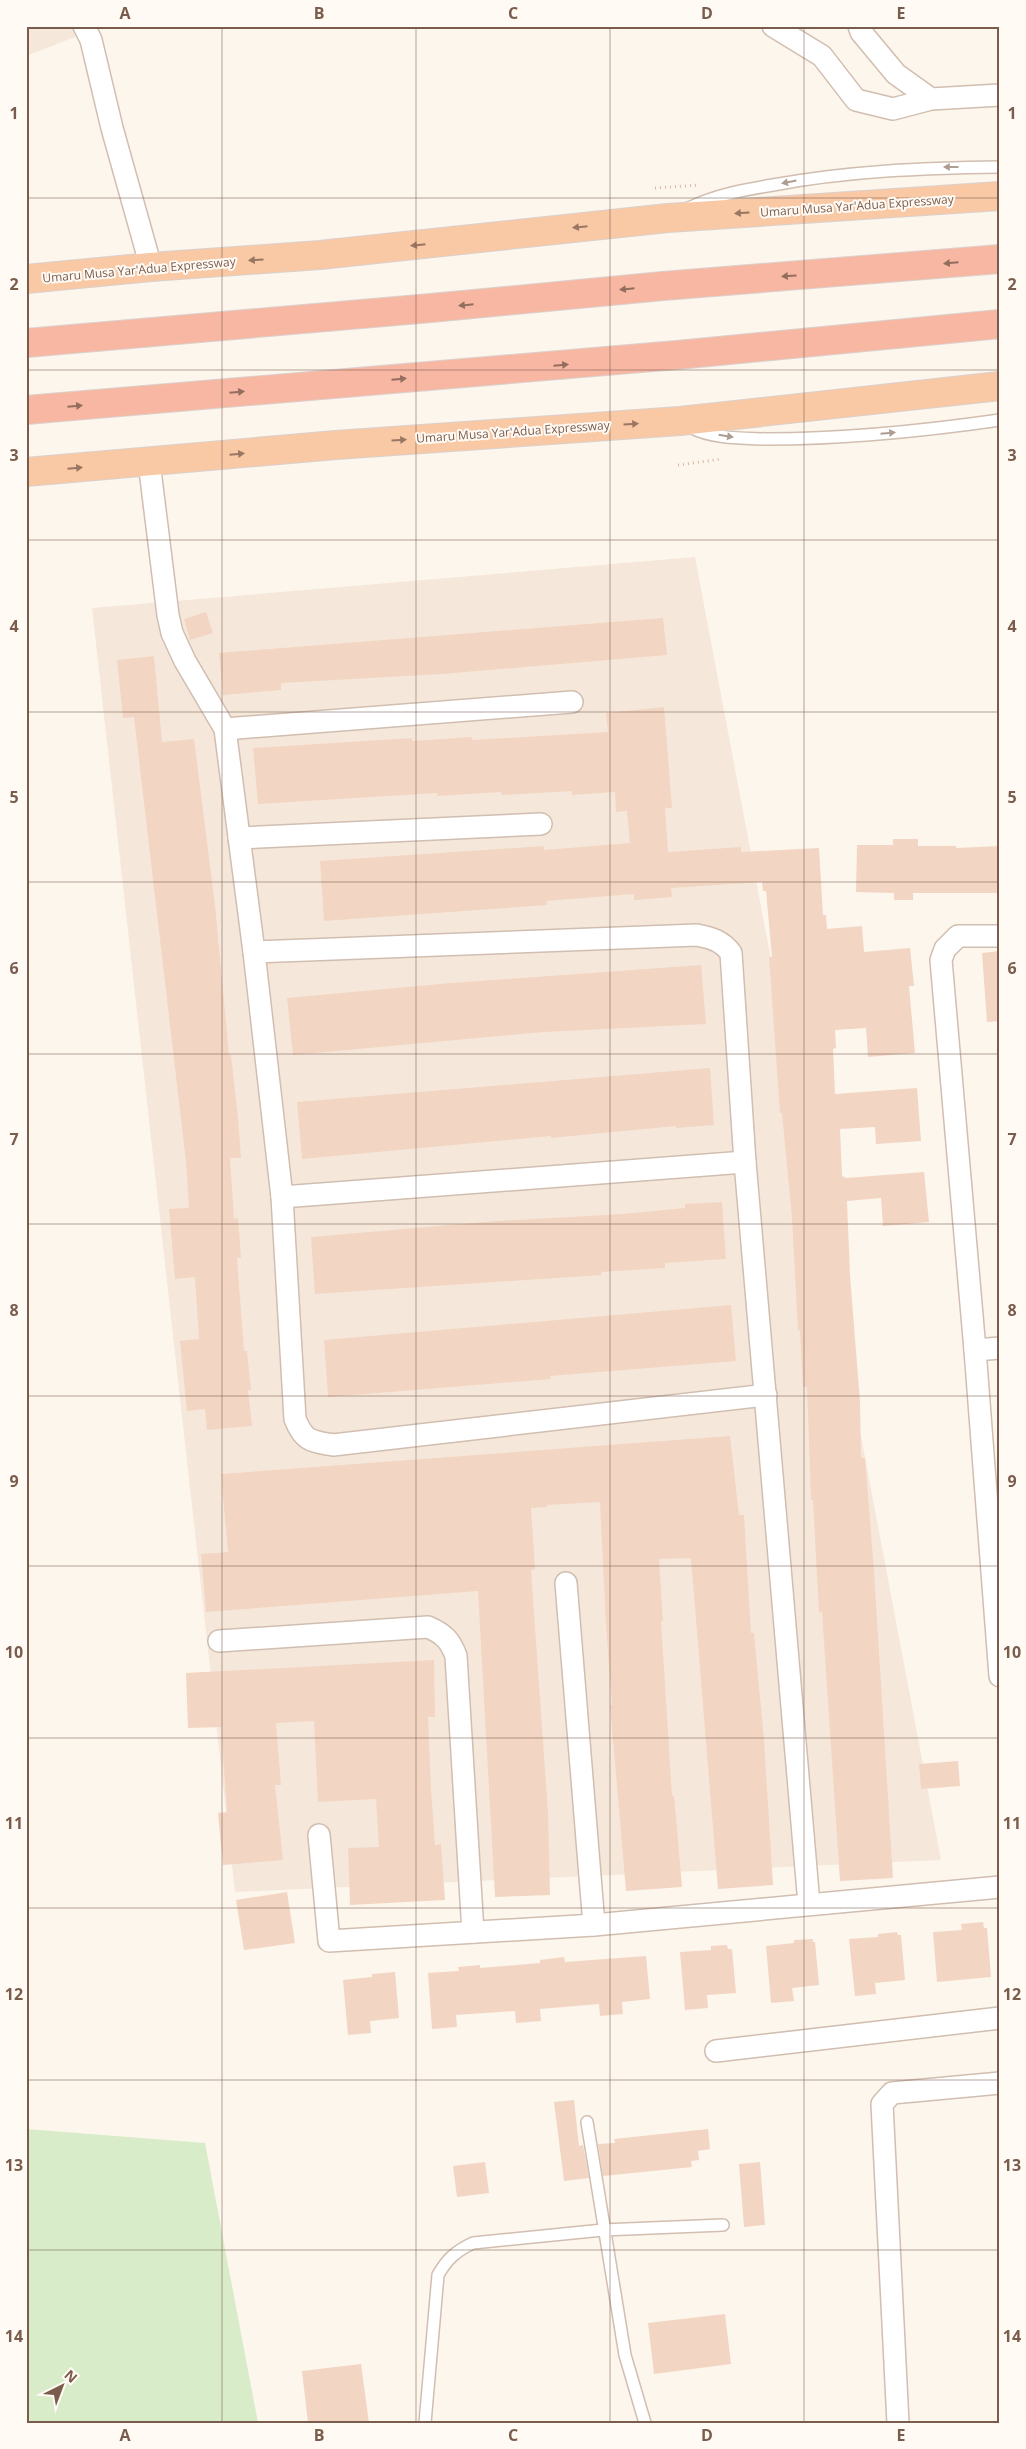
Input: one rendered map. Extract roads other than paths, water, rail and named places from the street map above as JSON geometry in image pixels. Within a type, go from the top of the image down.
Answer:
[{"type":"highway","name":"Umaru Musa Yar'Adua Expressway","points":[[26,280],[151,267],[320,255],[668,218],[1000,196]]},
{"type":"highway","points":[[26,343],[663,286],[1000,259]]},
{"type":"highway","points":[[26,410],[677,356],[1000,324]]},
{"type":"highway","name":"Umaru Musa Yar'Adua Expressway","points":[[26,472],[336,445],[680,421],[1000,386]]},
{"type":"street","points":[[84,26],[91,40],[112,128],[151,267]]},
{"type":"street","points":[[773,26],[822,56],[856,100],[893,108],[931,99],[1000,95]]},
{"type":"street","points":[[859,26],[860,32],[896,74],[931,99]]},
{"type":"street","points":[[149,462],[168,615],[172,633],[185,661],[225,729],[254,952],[282,1197],[295,1419],[302,1434],[316,1442],[333,1445],[766,1395]]},
{"type":"street","points":[[225,729],[572,702]]},
{"type":"street","points":[[239,838],[541,824]]},
{"type":"street","points":[[254,952],[697,935],[712,938],[725,945],[730,953],[809,1904]]},
{"type":"street","points":[[1000,936],[958,936],[945,948],[941,960],[975,1350],[1000,1676]]},
{"type":"street","points":[[282,1197],[746,1162]]},
{"type":"street","points":[[975,1350],[1000,1348]]},
{"type":"street","points":[[566,1583],[594,1925]]},
{"type":"street","points":[[219,1641],[428,1627],[447,1638],[456,1656],[472,1932]]},
{"type":"street","points":[[319,1835],[328,1941],[594,1925],[1000,1887]]},
{"type":"street","points":[[716,2051],[1000,2018]]},
{"type":"street","points":[[898,2423],[882,2104],[892,2093],[1000,2083]]},
{"type":"lane","points":[[668,218],[709,198],[805,178],[886,170],[1000,167]]},
{"type":"lane","points":[[680,421],[697,430],[721,435],[744,438],[784,439],[895,432],[1000,420]]},
{"type":"lane","points":[[587,2122],[624,2355],[645,2423]]},
{"type":"lane","points":[[425,2423],[438,2275],[445,2262],[457,2251],[473,2242],[603,2230],[723,2225]]}]
